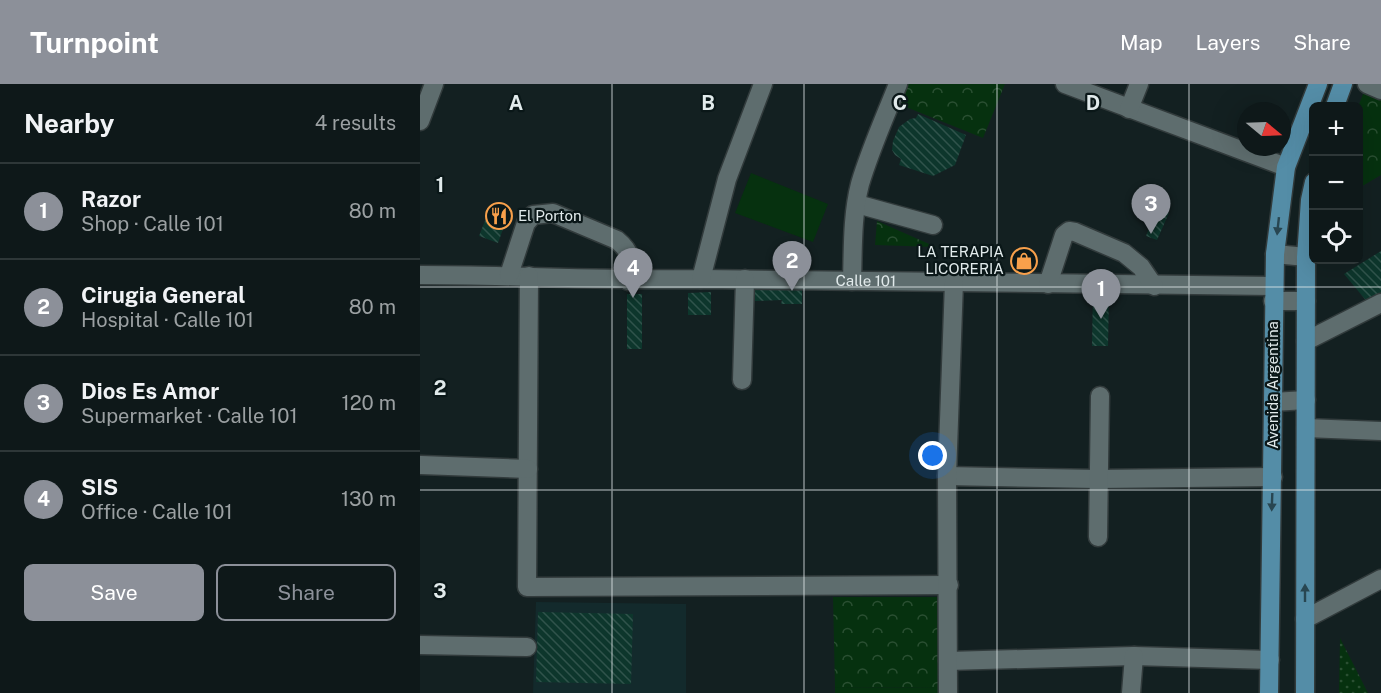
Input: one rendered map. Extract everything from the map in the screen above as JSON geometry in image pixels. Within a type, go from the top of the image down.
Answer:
[{"type":"main road","name":"Avenida Argentina","points":[[1269,693],[1275,254],[1286,167],[1318,84]]},
{"type":"main road","points":[[1336,102],[1343,84]]},
{"type":"main road","points":[[1305,693],[1306,257],[1309,210]]},
{"type":"street","points":[[420,121],[434,84]]},
{"type":"street","points":[[701,279],[727,179],[764,84]]},
{"type":"street","points":[[852,281],[857,204],[868,160],[898,84]]},
{"type":"street","points":[[1065,84],[1286,167]]},
{"type":"street","points":[[1129,109],[1139,84]]},
{"type":"street","points":[[1367,84],[1381,90]]},
{"type":"street","points":[[857,204],[933,225]]},
{"type":"street","points":[[509,275],[526,223],[533,215],[552,213],[617,240],[626,247],[630,256],[628,281]]},
{"type":"street","points":[[1048,284],[1062,240],[1069,231],[1124,253],[1141,267],[1154,286]]},
{"type":"street","points":[[1275,254],[1306,257]]},
{"type":"street","name":"Calle 101","points":[[420,275],[509,275],[628,281],[745,279],[1154,286],[1273,293],[1306,301]]},
{"type":"street","points":[[529,276],[527,587],[949,585]]},
{"type":"street","points":[[742,380],[745,279]]},
{"type":"street","points":[[948,693],[948,476],[954,282]]},
{"type":"street","points":[[1306,341],[1381,303]]},
{"type":"street","points":[[1098,537],[1097,479],[1100,396]]},
{"type":"street","points":[[1273,402],[1306,400]]},
{"type":"street","points":[[1306,428],[1381,431]]},
{"type":"street","points":[[421,465],[528,469]]},
{"type":"street","points":[[948,476],[1097,479],[1273,477]]},
{"type":"street","points":[[1305,619],[1381,579]]},
{"type":"street","points":[[420,645],[527,647]]},
{"type":"street","points":[[948,661],[1134,656],[1270,660]]},
{"type":"street","points":[[1131,693],[1134,656]]},
{"type":"shaded area","points":[[536,602],[686,604],[686,693],[533,693]]},
{"type":"green space","points":[[905,84],[1005,84],[983,138],[896,103]]},
{"type":"green space","points":[[1365,89],[1381,95],[1381,175],[1363,186],[1363,102],[1360,102]]},
{"type":"green space","points":[[751,173],[828,204],[813,242],[735,213]]},
{"type":"green space","points":[[877,221],[936,247],[875,245]]},
{"type":"green space","points":[[833,597],[942,597],[942,688],[835,687]]},
{"type":"green space","points":[[1340,638],[1368,693],[1339,693]]},
{"type":"green space","points":[[835,687],[942,688],[942,693],[835,693]]},
{"type":"building","points":[[918,114],[966,135],[955,165],[933,176],[899,165],[901,159],[892,150],[899,127],[910,119],[916,118]]},
{"type":"building","points":[[490,208],[508,215],[498,243],[479,236]]},
{"type":"building","points":[[1157,208],[1169,213],[1157,240],[1146,236]]},
{"type":"building","points":[[1381,251],[1381,298],[1369,304],[1344,274]]},
{"type":"building","points":[[754,282],[802,282],[802,304],[781,304],[782,300],[755,301]]},
{"type":"building","points":[[1093,291],[1109,292],[1108,346],[1092,346]]},
{"type":"building","points":[[711,292],[711,315],[688,315],[688,293]]},
{"type":"building","points":[[627,294],[642,294],[642,349],[627,349]]},
{"type":"building","points":[[538,612],[633,614],[631,684],[536,682]]},
{"type":"place","name":"El Porton","points":[[499,216]]},
{"type":"place","name":"Dios Es Amor","points":[[1151,234]]},
{"type":"place","name":"LA TERAPIA LICORERIA","points":[[1024,261]]},
{"type":"place","name":"Cirugia General","points":[[792,291]]},
{"type":"place","name":"SIS","points":[[633,298]]},
{"type":"place","name":"Razor","points":[[1101,319]]}]
